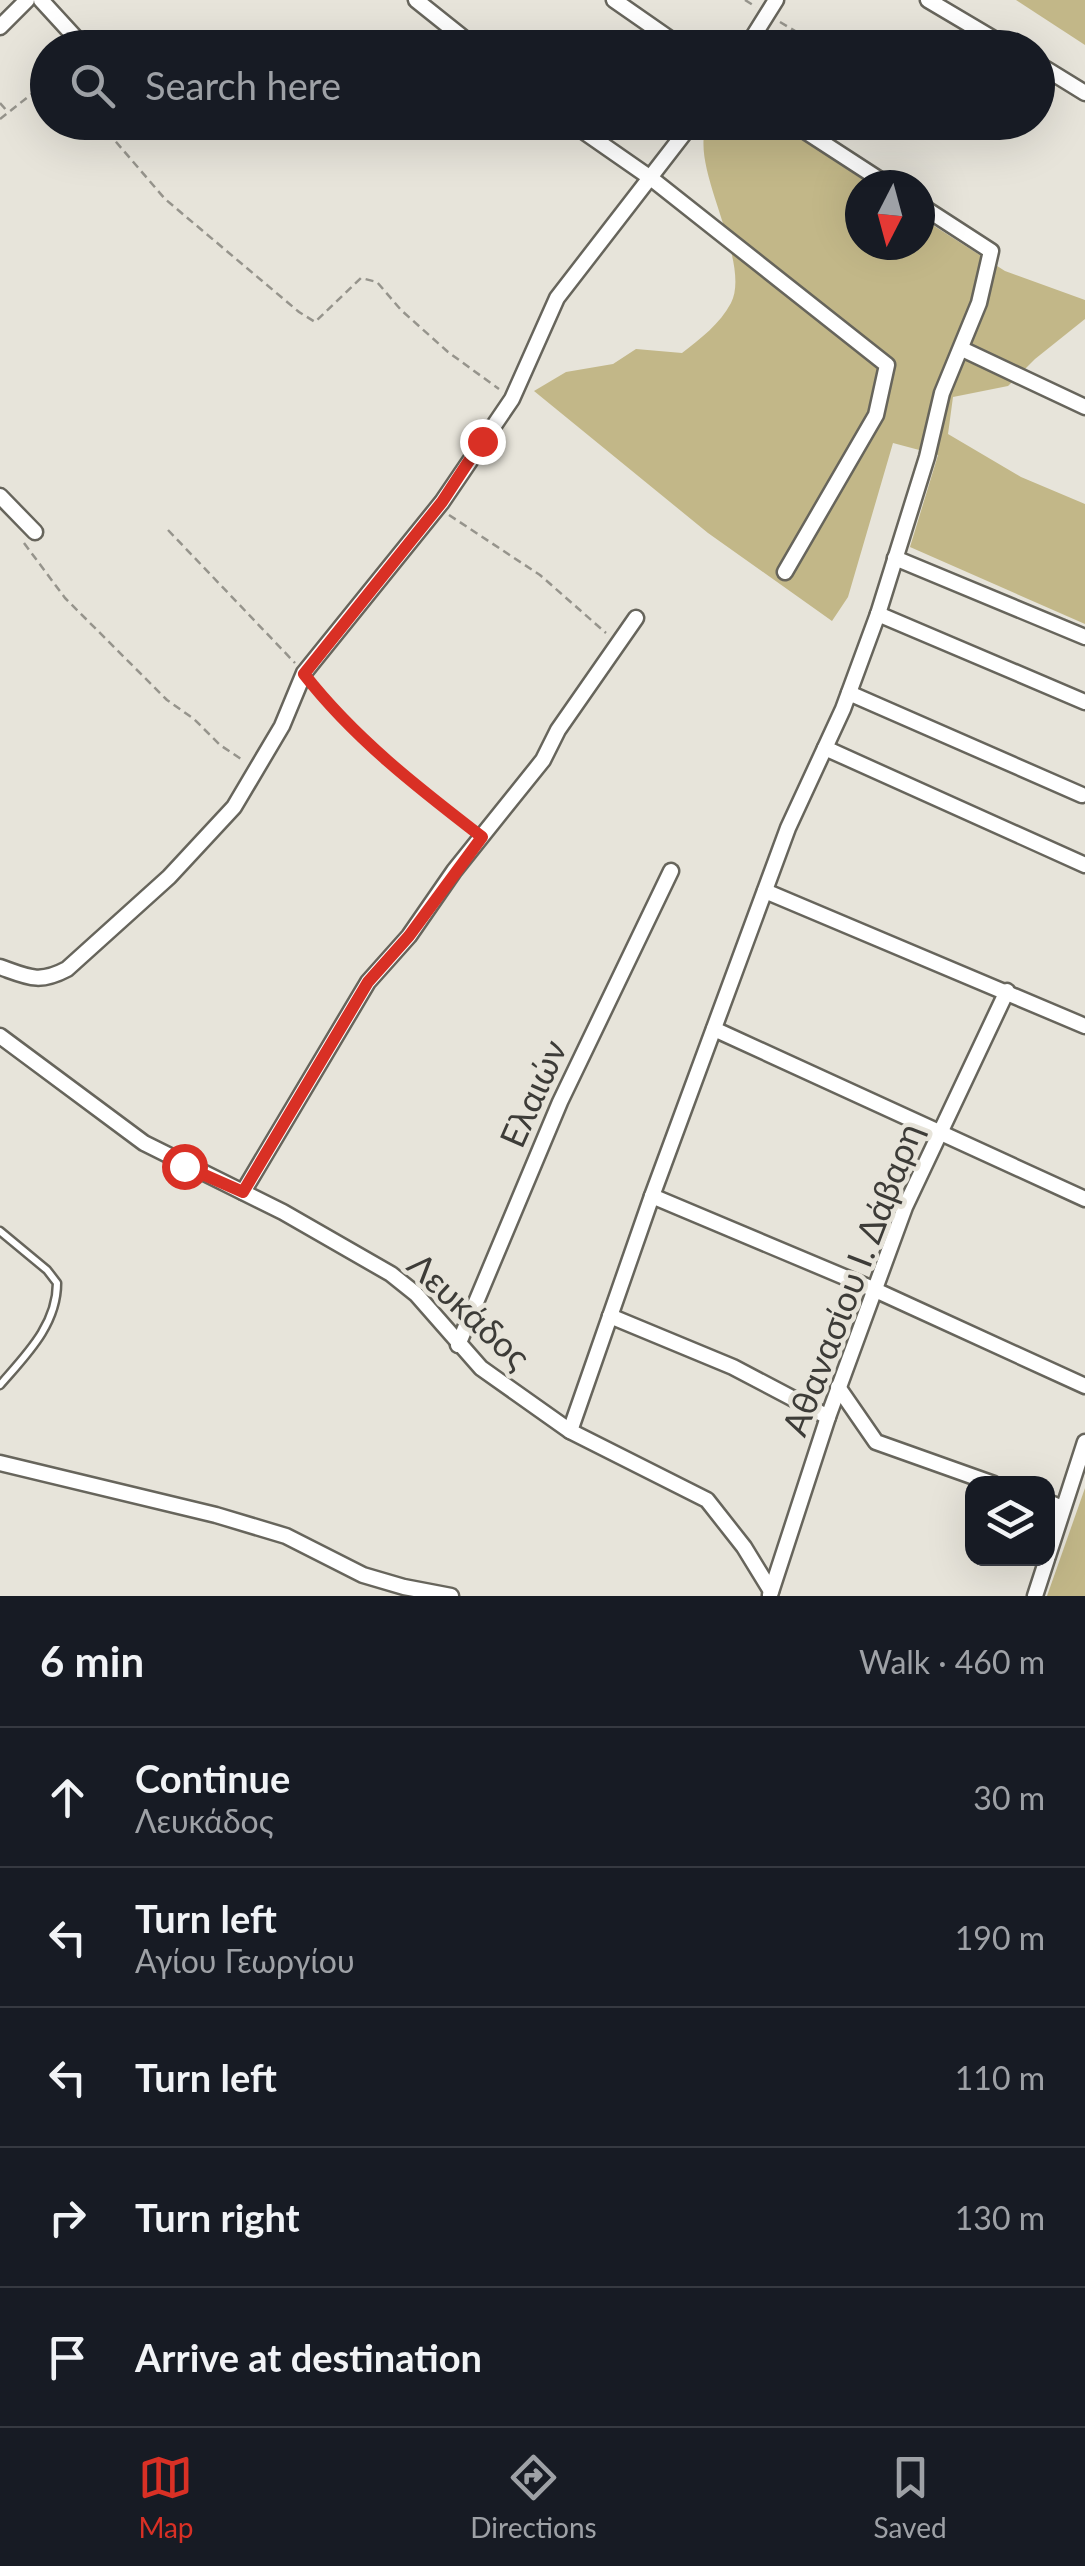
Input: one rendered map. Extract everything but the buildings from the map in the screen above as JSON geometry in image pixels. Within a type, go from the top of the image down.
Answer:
[{"type":"street","points":[[0,27],[27,0]]},
{"type":"street","points":[[41,0],[68,30]]},
{"type":"street","points":[[416,0],[454,30]]},
{"type":"street","points":[[614,0],[657,30]]},
{"type":"street","points":[[757,30],[776,0]]},
{"type":"street","points":[[928,0],[979,30]]},
{"type":"street","points":[[1055,74],[1085,92]]},
{"type":"street","points":[[596,140],[652,179],[888,365],[876,415],[785,572]]},
{"type":"street","points":[[0,967],[34,980],[67,969],[169,877],[234,807],[282,726],[304,674],[438,507],[512,399],[557,298],[680,140]]},
{"type":"street","points":[[819,140],[865,170]]},
{"type":"street","points":[[570,1431],[764,891],[849,693],[878,614],[927,457],[942,393],[979,303],[990,251],[935,216]]},
{"type":"street","points":[[962,349],[1085,406]]},
{"type":"street","points":[[0,496],[35,532]]},
{"type":"street","points":[[894,558],[1085,636]]},
{"type":"street","points":[[878,614],[1085,702]]},
{"type":"street","points":[[243,1192],[368,982],[409,936],[542,760],[558,730],[636,618]]},
{"type":"street","points":[[849,693],[1082,796]]},
{"type":"street","points":[[825,748],[1085,865]]},
{"type":"street","name":"Ελαιών","points":[[458,1345],[560,1102],[671,870]]},
{"type":"street","points":[[764,891],[1085,1026]]},
{"type":"street","name":"Αθανασίου Ι. Δάβαρη","points":[[771,1594],[873,1289],[938,1133],[1007,991]]},
{"type":"street","points":[[714,1030],[1085,1199]]},
{"type":"street","name":"Λευκάδος","points":[[0,1036],[144,1143],[243,1192],[391,1274],[416,1294],[480,1368],[570,1431],[707,1500],[744,1547],[771,1594]]},
{"type":"street","points":[[652,1196],[873,1289],[1085,1386]]},
{"type":"street","points":[[610,1316],[733,1367],[828,1418]]},
{"type":"street","points":[[838,1386],[876,1442],[972,1476]]},
{"type":"street","points":[[1055,1505],[1085,1442]]},
{"type":"street","points":[[0,1462],[216,1515],[286,1536],[363,1575],[451,1596]]},
{"type":"street","points":[[1035,1596],[1044,1566]]},
{"type":"lane","points":[[0,1231],[47,1270],[57,1283],[57,1296],[36,1342],[0,1386]]},
{"type":"path","points":[[0,119],[30,96]]},
{"type":"path","points":[[0,103],[8,112]]},
{"type":"path","points":[[115,140],[165,198],[298,312],[315,322],[360,278],[376,282],[448,352],[512,399]]},
{"type":"path","points":[[438,507],[540,574],[619,644]]},
{"type":"path","points":[[168,530],[377,753],[482,837]]},
{"type":"path","points":[[19,538],[65,598],[168,700],[220,745],[257,770]]},
{"type":"shaded area","points":[[1016,0],[1085,0],[1085,45]]},
{"type":"shaded area","points":[[704,140],[803,140],[848,170],[845,170],[845,260],[935,260],[935,227],[1005,271],[1085,300],[1085,319],[1008,386],[953,397],[948,434],[1021,477],[1085,504],[1085,624],[910,547],[938,455],[893,443],[848,597],[832,621],[708,533],[534,391],[566,372],[613,364],[636,349],[682,353],[709,331],[731,303],[735,284],[727,237],[711,184]]},
{"type":"shaded area","points":[[1085,1488],[1085,1596],[1047,1596]]},
{"type":"route","points":[[184,1166],[243,1192],[368,982],[409,936],[482,837],[377,753],[329,706],[304,674],[442,502],[482,441]]}]
